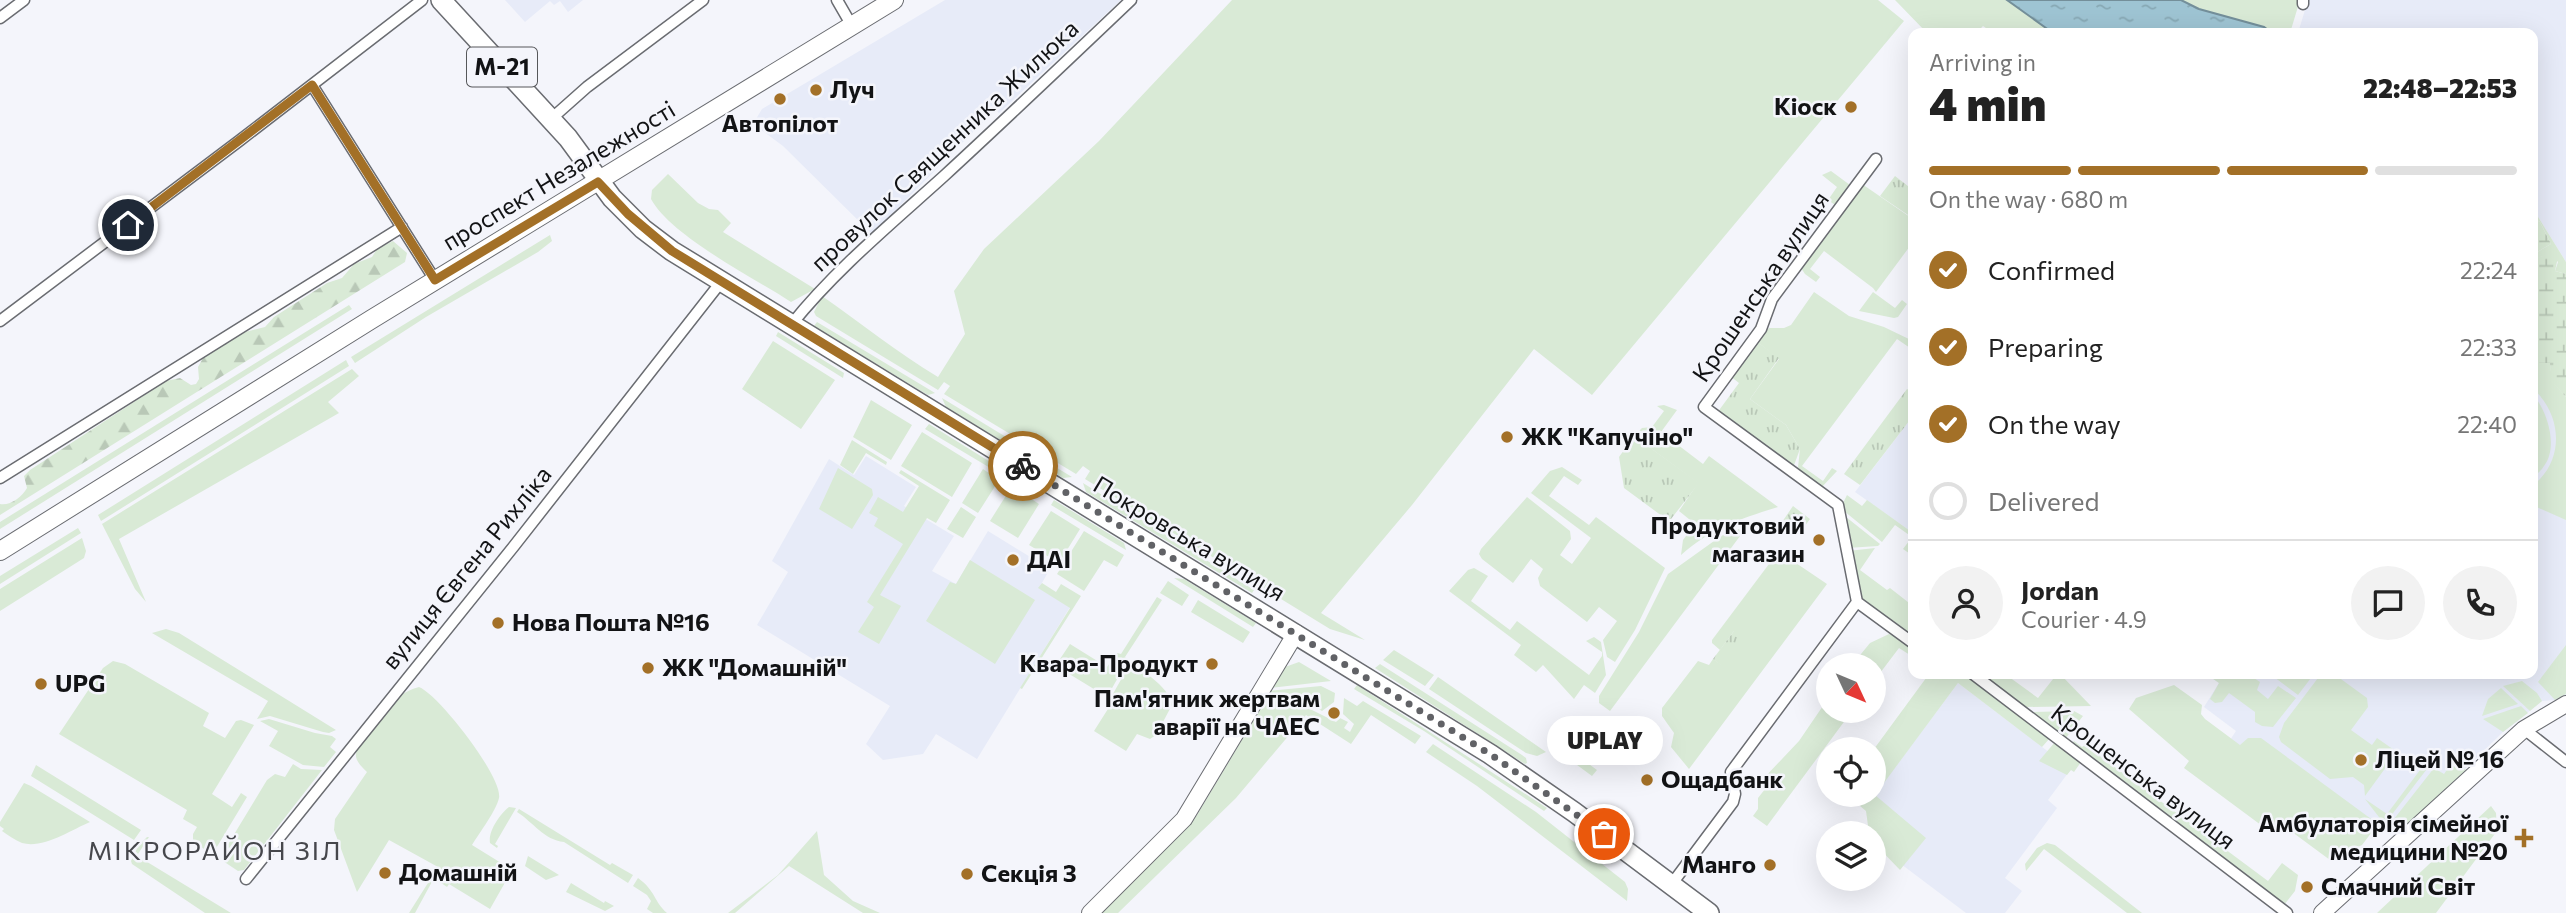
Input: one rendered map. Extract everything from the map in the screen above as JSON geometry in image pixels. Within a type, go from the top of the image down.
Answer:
[{"type":"highway","name":"Покровська вулиця","points":[[441,0],[551,119],[598,182],[643,229],[672,251],[1490,754],[1574,812],[1709,913]]},
{"type":"main road","name":"проспект Незалежності","points":[[0,551],[435,280],[894,0]]},
{"type":"street","points":[[0,18],[24,0]]},
{"type":"street","points":[[0,321],[422,0]]},
{"type":"street","points":[[551,119],[587,87],[703,0]]},
{"type":"street","points":[[836,0],[852,26]]},
{"type":"street","name":"провулок Священника Жилюка","points":[[791,325],[819,293],[888,226],[1006,120],[1131,0]]},
{"type":"street","points":[[312,85],[435,280]]},
{"type":"street","name":"Крошенська вулиця","points":[[1857,601],[1838,505],[1704,407],[1761,329],[1772,299],[1876,159]]},
{"type":"street","points":[[0,478],[402,227]]},
{"type":"street","name":"вулиця Євгена Рихліка","points":[[246,879],[514,545],[720,282]]},
{"type":"street","points":[[1671,885],[1733,802],[1735,794],[1731,772],[1857,601],[1908,639]]},
{"type":"street","points":[[1090,913],[1184,819],[1296,633]]},
{"type":"street","name":"Крошенська вулиця","points":[[1980,679],[2287,913]]},
{"type":"street","points":[[2322,913],[2524,729],[2566,704]]},
{"type":"street","points":[[2524,729],[2566,762]]},
{"type":"shaded area","points":[[505,0],[583,0],[568,12],[560,1],[554,5],[550,1],[525,22]]},
{"type":"shaded area","points":[[945,0],[1121,0],[999,113],[995,110],[872,234],[783,146],[753,124],[762,109]]},
{"type":"shaded area","points":[[2308,0],[2566,0],[2566,262],[2538,217],[2538,28],[2300,28]]},
{"type":"shaded area","name":"Ліцей № 16","points":[[2538,382],[2566,408],[2566,695],[2555,700],[2542,701],[2503,732],[2408,824],[2399,828],[2381,822],[2378,824],[2230,740],[2236,731],[2204,707],[2219,683],[2213,679],[2538,679]]},
{"type":"shaded area","points":[[1908,423],[1908,529],[1855,492]]},
{"type":"shaded area","points":[[866,456],[916,487],[904,506],[954,536],[932,571],[956,584],[988,531],[1050,569],[1039,588],[1070,607],[977,759],[936,734],[923,754],[883,760],[866,744],[890,706],[757,625],[788,572],[772,561],[829,459],[854,475]]},
{"type":"shaded area","points":[[1958,683],[2071,769],[2048,800],[2057,808],[2005,878],[2022,891],[2005,913],[1966,913],[1893,858],[1886,842],[1886,821],[1877,821],[1871,807],[1886,807],[1886,779]]},
{"type":"green space","points":[[1232,0],[1878,0],[1904,21],[1592,395],[1534,349],[1412,505],[1321,613],[1365,640],[1330,629],[1085,479],[1090,471],[1083,466],[1076,474],[944,394],[950,386],[944,382],[938,390],[816,316],[814,312],[822,296],[938,377],[965,334],[954,291],[984,249],[1099,141]]},
{"type":"green space","points":[[1895,0],[2007,0],[2046,28],[1983,26],[1922,28]]},
{"type":"green space","points":[[2181,0],[2300,0],[2292,28],[2265,28],[2199,9]]},
{"type":"green space","points":[[1831,171],[1850,185],[1835,205],[1828,200],[1837,187],[1822,175]]},
{"type":"green space","points":[[668,174],[698,203],[718,210],[731,223],[723,232],[815,289],[791,302],[694,242],[661,213],[651,199],[652,190]]},
{"type":"green space","points":[[1895,176],[1908,186],[1908,215],[1880,196]]},
{"type":"green space","points":[[1862,184],[1908,216],[1908,249],[1876,292],[1824,251],[1810,269],[1820,277],[1816,282],[1801,268]]},
{"type":"green space","points":[[2538,217],[2566,262],[2566,274],[2555,271],[2558,262],[2550,254],[2538,258],[2538,252],[2551,244]]},
{"type":"green space","points":[[2538,221],[2540,222],[2551,244],[2538,252]]},
{"type":"green space","points":[[550,235],[552,241],[538,252],[426,317],[355,363],[351,357]]},
{"type":"green space","points":[[393,241],[407,253],[405,262],[0,515],[0,504],[19,498],[27,488],[24,476],[30,470],[166,381],[180,378],[191,385],[196,384],[199,379],[198,367],[203,358],[245,332],[265,327],[274,317],[327,283],[342,278],[354,264],[372,257],[377,249]]},
{"type":"green space","points":[[2550,253],[2558,257],[2555,271],[2566,274],[2566,397],[2551,381],[2550,363],[2538,363],[2538,258]]},
{"type":"green space","points":[[1814,292],[1849,316],[1884,327],[1908,339],[1908,347],[1897,339],[1802,466],[1823,481],[1832,468],[1837,471],[1821,488],[1800,471],[1800,449],[1786,425],[1750,399],[1779,359],[1756,341],[1769,328],[1791,325]]},
{"type":"green space","points":[[1873,292],[1895,308],[1902,300],[1907,304],[1898,317],[1894,318],[1859,311]]},
{"type":"green space","points":[[349,305],[352,309],[0,529],[0,522]]},
{"type":"green space","points":[[817,322],[935,393],[928,395],[921,391],[814,326]]},
{"type":"green space","points":[[778,332],[844,373],[843,378],[776,336]]},
{"type":"green space","points":[[773,341],[835,380],[801,429],[742,389]]},
{"type":"green space","points":[[1756,341],[1779,358],[1750,399],[1786,425],[1800,449],[1793,468],[1717,413],[1739,383],[1730,376]]},
{"type":"green space","points":[[346,360],[349,366],[101,521],[98,515]]},
{"type":"green space","points":[[2538,363],[2550,363],[2552,381],[2566,397],[2566,520],[2538,508],[2538,481],[2550,464],[2556,438],[2550,411],[2538,395]]},
{"type":"green space","points":[[352,369],[359,376],[328,402],[339,413],[119,539],[146,602],[135,589],[102,524]]},
{"type":"green space","points":[[1908,390],[1908,423],[1860,485],[1844,474]]},
{"type":"green space","points":[[942,398],[1072,477],[1063,478],[946,407]]},
{"type":"green space","points":[[871,400],[912,425],[891,460],[853,437]]},
{"type":"green space","points":[[2538,402],[2546,418],[2551,439],[2551,449],[2538,473]]},
{"type":"green space","points":[[1664,405],[1677,410],[1661,432],[1703,464],[1709,456],[1778,507],[1727,525],[1703,538],[1681,555],[1683,540],[1695,524],[1679,511],[1698,483],[1634,436],[1642,428],[1652,427],[1664,411],[1657,406]]},
{"type":"green space","points":[[929,424],[1000,468],[1002,475],[925,429]]},
{"type":"green space","points":[[922,432],[972,463],[952,497],[901,466]]},
{"type":"green space","points":[[1634,436],[1699,483],[1671,519],[1666,519],[1624,488],[1619,457]]},
{"type":"green space","points":[[852,440],[887,462],[886,465],[866,453],[853,474],[840,465]]},
{"type":"green space","points":[[1562,467],[1582,480],[1578,485],[1564,476],[1549,496],[1589,525],[1596,517],[1665,568],[1635,630],[1615,662],[1607,657],[1603,640],[1617,621],[1599,607],[1587,622],[1540,586],[1538,578],[1543,569],[1531,559],[1513,583],[1479,554],[1527,497],[1570,531],[1571,539],[1560,555],[1572,564],[1591,538],[1531,493],[1550,471]]},
{"type":"green space","points":[[838,468],[872,489],[873,495],[852,529],[819,509]]},
{"type":"green space","points":[[983,469],[999,480],[978,513],[962,503]]},
{"type":"green space","points":[[901,470],[950,500],[936,523],[927,518],[880,595],[901,606],[879,644],[858,632],[874,607],[867,602],[903,544],[874,526],[878,518],[869,513],[878,497],[903,512],[919,486],[899,473]]},
{"type":"green space","points":[[1083,483],[1254,590],[1252,593],[1086,492]]},
{"type":"green space","points":[[1012,486],[1039,504],[1018,538],[990,521]]},
{"type":"green space","points":[[1847,495],[1862,506],[1867,500],[1908,529],[1908,534],[1895,525],[1882,542],[1844,511],[1842,505]]},
{"type":"green space","points":[[1054,500],[1124,543],[1126,550],[1051,505]]},
{"type":"green space","points":[[1793,506],[1810,519],[1802,530],[1797,531],[1782,522]]},
{"type":"green space","points":[[961,507],[976,517],[963,538],[947,529]]},
{"type":"green space","points":[[1051,511],[1080,529],[1059,563],[1029,545]]},
{"type":"green space","points":[[1841,513],[1880,544],[1847,548]]},
{"type":"green space","points":[[78,528],[81,533],[0,584],[0,576]]},
{"type":"green space","points":[[1739,529],[1743,532],[1610,711],[1599,703],[1599,696],[1639,632],[1668,574],[1721,536]]},
{"type":"green space","points":[[1084,531],[1124,555],[1117,567],[1104,560],[1084,591],[1057,574]]},
{"type":"green space","points":[[82,538],[86,551],[84,558],[0,611],[0,589]]},
{"type":"green space","points":[[1875,548],[1860,570],[1908,602],[1908,634],[1858,599],[1848,551]]},
{"type":"green space","points":[[1775,558],[1790,559],[1827,584],[1689,769],[1671,747],[1674,733],[1662,716],[1662,708],[1698,661],[1709,665],[1713,659],[1726,668],[1734,631],[1720,650],[1712,640],[1769,564]]},
{"type":"green space","points":[[970,560],[1035,600],[995,664],[926,621],[950,582],[956,584]]},
{"type":"green space","points":[[1474,568],[1488,576],[1471,601],[1510,630],[1517,621],[1589,675],[1602,652],[1586,641],[1594,637],[1601,642],[1606,675],[1595,693],[1584,685],[1574,699],[1543,665],[1536,672],[1514,655],[1521,645],[1449,591],[1468,570]]},
{"type":"green space","points":[[1174,578],[1184,579],[1256,623],[1253,627]]},
{"type":"green space","points":[[1168,581],[1189,595],[1182,606],[1160,593]]},
{"type":"green space","points":[[1042,583],[1056,592],[1061,584],[1081,596],[1022,689],[1020,688],[1070,608],[1038,588]]},
{"type":"green space","points":[[1157,597],[1162,600],[1125,657],[1128,660],[1107,697],[1066,672],[1060,659],[1070,644],[1107,667],[1117,653],[1121,654]]},
{"type":"green space","points":[[1198,600],[1250,632],[1243,643],[1191,612]]},
{"type":"green space","points":[[166,629],[179,633],[336,730],[323,732],[270,716],[257,719],[268,701],[152,633]]},
{"type":"green space","points":[[1734,631],[1747,640],[1726,669],[1713,659]]},
{"type":"green space","points":[[1889,634],[1908,645],[1908,654],[1899,648],[1886,665],[1886,653],[1862,653],[1870,643]]},
{"type":"green space","points":[[2566,645],[2566,694],[2555,700],[2538,682]]},
{"type":"green space","points":[[1394,650],[1434,675],[1425,686],[1383,660]]},
{"type":"green space","points":[[113,661],[125,664],[209,713],[203,726],[225,738],[236,721],[254,725],[212,794],[232,807],[241,793],[247,797],[215,850],[208,852],[193,841],[197,827],[183,819],[187,810],[59,734],[103,668]]},
{"type":"green space","points":[[1131,662],[1162,687],[1172,705],[1156,735],[1150,739],[1137,734],[1126,751],[1094,731],[1113,701],[1110,699]]},
{"type":"green space","points":[[1299,662],[1331,681],[1270,688],[1285,667]]},
{"type":"green space","points":[[1380,664],[1522,755],[1527,763],[1375,668]]},
{"type":"green space","points":[[1438,677],[1546,752],[1537,756],[1526,753],[1429,689]]},
{"type":"green space","points":[[1925,679],[1972,679],[2050,738],[2042,747],[1958,683],[1886,780],[1886,737],[1883,737]]},
{"type":"green space","points":[[1988,679],[2012,679],[2038,698],[2053,679],[2065,679],[2091,706],[2025,707]]},
{"type":"green space","points":[[2213,679],[2256,679],[2260,682],[2257,690],[2268,699],[2278,686],[2296,698],[2273,727],[2262,726],[2255,722],[2255,712],[2229,693],[2222,702],[2215,703],[2210,699],[2219,683]]},
{"type":"green space","points":[[2277,679],[2310,679],[2298,695]]},
{"type":"green space","points":[[2317,679],[2341,679],[2367,698],[2368,707],[2351,730],[2372,745],[2377,738],[2397,752],[2365,796],[2364,785],[2353,777],[2330,779],[2281,742],[2279,737],[2284,723]]},
{"type":"green space","points":[[2522,681],[2537,693],[2542,701],[2530,711],[2503,686]]},
{"type":"green space","points":[[1357,685],[1547,808],[1544,811],[1424,731],[1354,689]]},
{"type":"green space","points":[[2174,685],[2202,705],[2201,714],[2205,719],[2240,745],[2248,738],[2261,738],[2378,824],[2362,845],[2330,860],[2284,826],[2275,833],[2269,831],[2184,768],[2189,761],[2129,709],[2136,698]]},
{"type":"green space","points":[[1321,686],[1335,693],[1334,702],[1322,711],[1312,705],[1310,709],[1336,722],[1340,718],[1348,722],[1344,728],[1350,732],[1354,724],[1343,714],[1344,698],[1357,706],[1363,701],[1421,736],[1415,744],[1371,715],[1351,744],[1306,715],[1236,798],[1118,913],[1100,913],[1197,815],[1246,733],[1247,725],[1267,691]]},
{"type":"green space","points":[[419,687],[440,704],[468,737],[497,787],[497,803],[472,845],[511,872],[490,909],[434,878],[415,913],[409,913],[438,867],[389,840],[357,892],[334,830],[335,819],[367,772],[356,757],[362,741],[394,701]]},
{"type":"green space","points":[[2501,688],[2518,704],[2482,716],[2488,699]]},
{"type":"green space","points":[[2521,706],[2528,713],[2503,732],[2483,719]]},
{"type":"green space","points":[[2074,711],[2083,716],[2065,739],[2031,712]]},
{"type":"green space","points":[[1816,716],[1816,723],[1843,723],[1833,737],[1816,737],[1816,760],[1767,826],[1753,816],[1758,809],[1758,798],[1769,784],[1763,779],[1799,741]]},
{"type":"green space","points":[[269,719],[332,736],[336,739],[330,747],[336,752],[324,767],[303,765],[269,746],[278,731],[260,721]]},
{"type":"green space","points":[[2074,741],[2082,747],[2085,745],[2268,881],[2282,863],[2298,875],[2295,891],[2284,905],[2071,744]]},
{"type":"green space","points":[[2055,742],[2081,762],[2074,772],[2071,770],[2067,775],[2039,761]]},
{"type":"green space","points":[[1433,744],[1536,812],[1625,882],[1628,889],[1627,901],[1477,786],[1426,752]]},
{"type":"green space","points":[[1563,745],[1597,770],[1592,776],[1558,751]]},
{"type":"green space","points":[[2455,759],[2466,770],[2408,824],[2399,828],[2391,826],[2434,768],[2444,774]]},
{"type":"green space","points":[[2426,762],[2430,765],[2390,817],[2382,821],[2365,799],[2387,814]]},
{"type":"green space","points":[[293,764],[301,769],[322,770],[244,870],[238,871],[223,861],[227,846],[267,780],[275,774],[285,777]]},
{"type":"green space","points":[[36,765],[141,830],[134,840],[31,776]]},
{"type":"green space","points":[[24,783],[90,822],[57,838],[39,843],[22,843],[14,839],[2,831],[4,829],[0,822]]},
{"type":"green space","points":[[1886,804],[1926,838],[1900,870],[1886,855],[1886,821],[1867,821],[1866,811],[1861,807],[1886,807]]},
{"type":"green space","points":[[2491,806],[2496,813],[2497,831],[2436,913],[2377,913]]},
{"type":"green space","points":[[509,807],[516,808],[495,844],[497,848],[490,843],[491,833]]},
{"type":"green space","points":[[519,809],[610,865],[612,863],[633,875],[628,883],[564,842],[550,838],[517,812]]},
{"type":"green space","points":[[817,831],[824,875],[853,901],[880,913],[863,913],[789,866],[735,913],[728,913],[778,875]]},
{"type":"green space","points":[[147,837],[139,857],[231,913],[205,913],[132,864],[138,846]]},
{"type":"green space","points":[[2047,843],[2055,845],[2142,913],[2127,913],[2044,849],[2026,871],[2025,864],[2037,848]]},
{"type":"green space","points":[[528,856],[559,875],[546,880],[525,866]]},
{"type":"green space","points":[[638,878],[667,913],[653,913],[647,909],[651,901],[633,886]]},
{"type":"green space","points":[[571,883],[614,906],[605,911],[566,892]]},
{"type":"water","points":[[2007,0],[2181,0],[2199,9],[2265,28],[2046,28]]},
{"type":"way so far","points":[[1023,466],[1490,754],[1604,834]]},
{"type":"place","name":"Луч","points":[[816,90]]},
{"type":"place","name":"Автопілот","points":[[780,99]]},
{"type":"place","name":"Кіоск","points":[[1851,107]]},
{"type":"place","name":"ЖК \"Капучіно\"","points":[[1507,437]]},
{"type":"place","name":"Продуктовий магазин","points":[[1819,540]]},
{"type":"place","name":"ДАІ","points":[[1013,560]]},
{"type":"place","name":"Нова Пошта №16","points":[[498,623]]},
{"type":"place","name":"Квара-Продукт","points":[[1212,664]]},
{"type":"place","name":"ЖК \"Домашній\"","points":[[648,668]]},
{"type":"place","name":"UPG","points":[[41,684]]},
{"type":"place","name":"Пам'ятник жертвам аварії на ЧАЕС","points":[[1334,713]]},
{"type":"place","name":"Ліцей № 16","points":[[2361,760]]},
{"type":"place","name":"Ощадбанк","points":[[1647,780]]},
{"type":"place","name":"UPLAY","points":[[1604,834]]},
{"type":"place","name":"Амбулаторія сімейної медицини №20","points":[[2524,838]]},
{"type":"place","name":"Манго","points":[[1770,865]]},
{"type":"place","name":"Домашній","points":[[385,873]]},
{"type":"place","name":"Секція 3","points":[[967,874]]},
{"type":"place","name":"Смачний Світ","points":[[2307,887]]},
{"type":"district","name":"МІКРОРАЙОН ЗІЛ","points":[[215,851]]},
{"type":"route","points":[[128,225],[312,85],[435,280],[598,182],[643,229],[672,251],[1023,466]]}]
